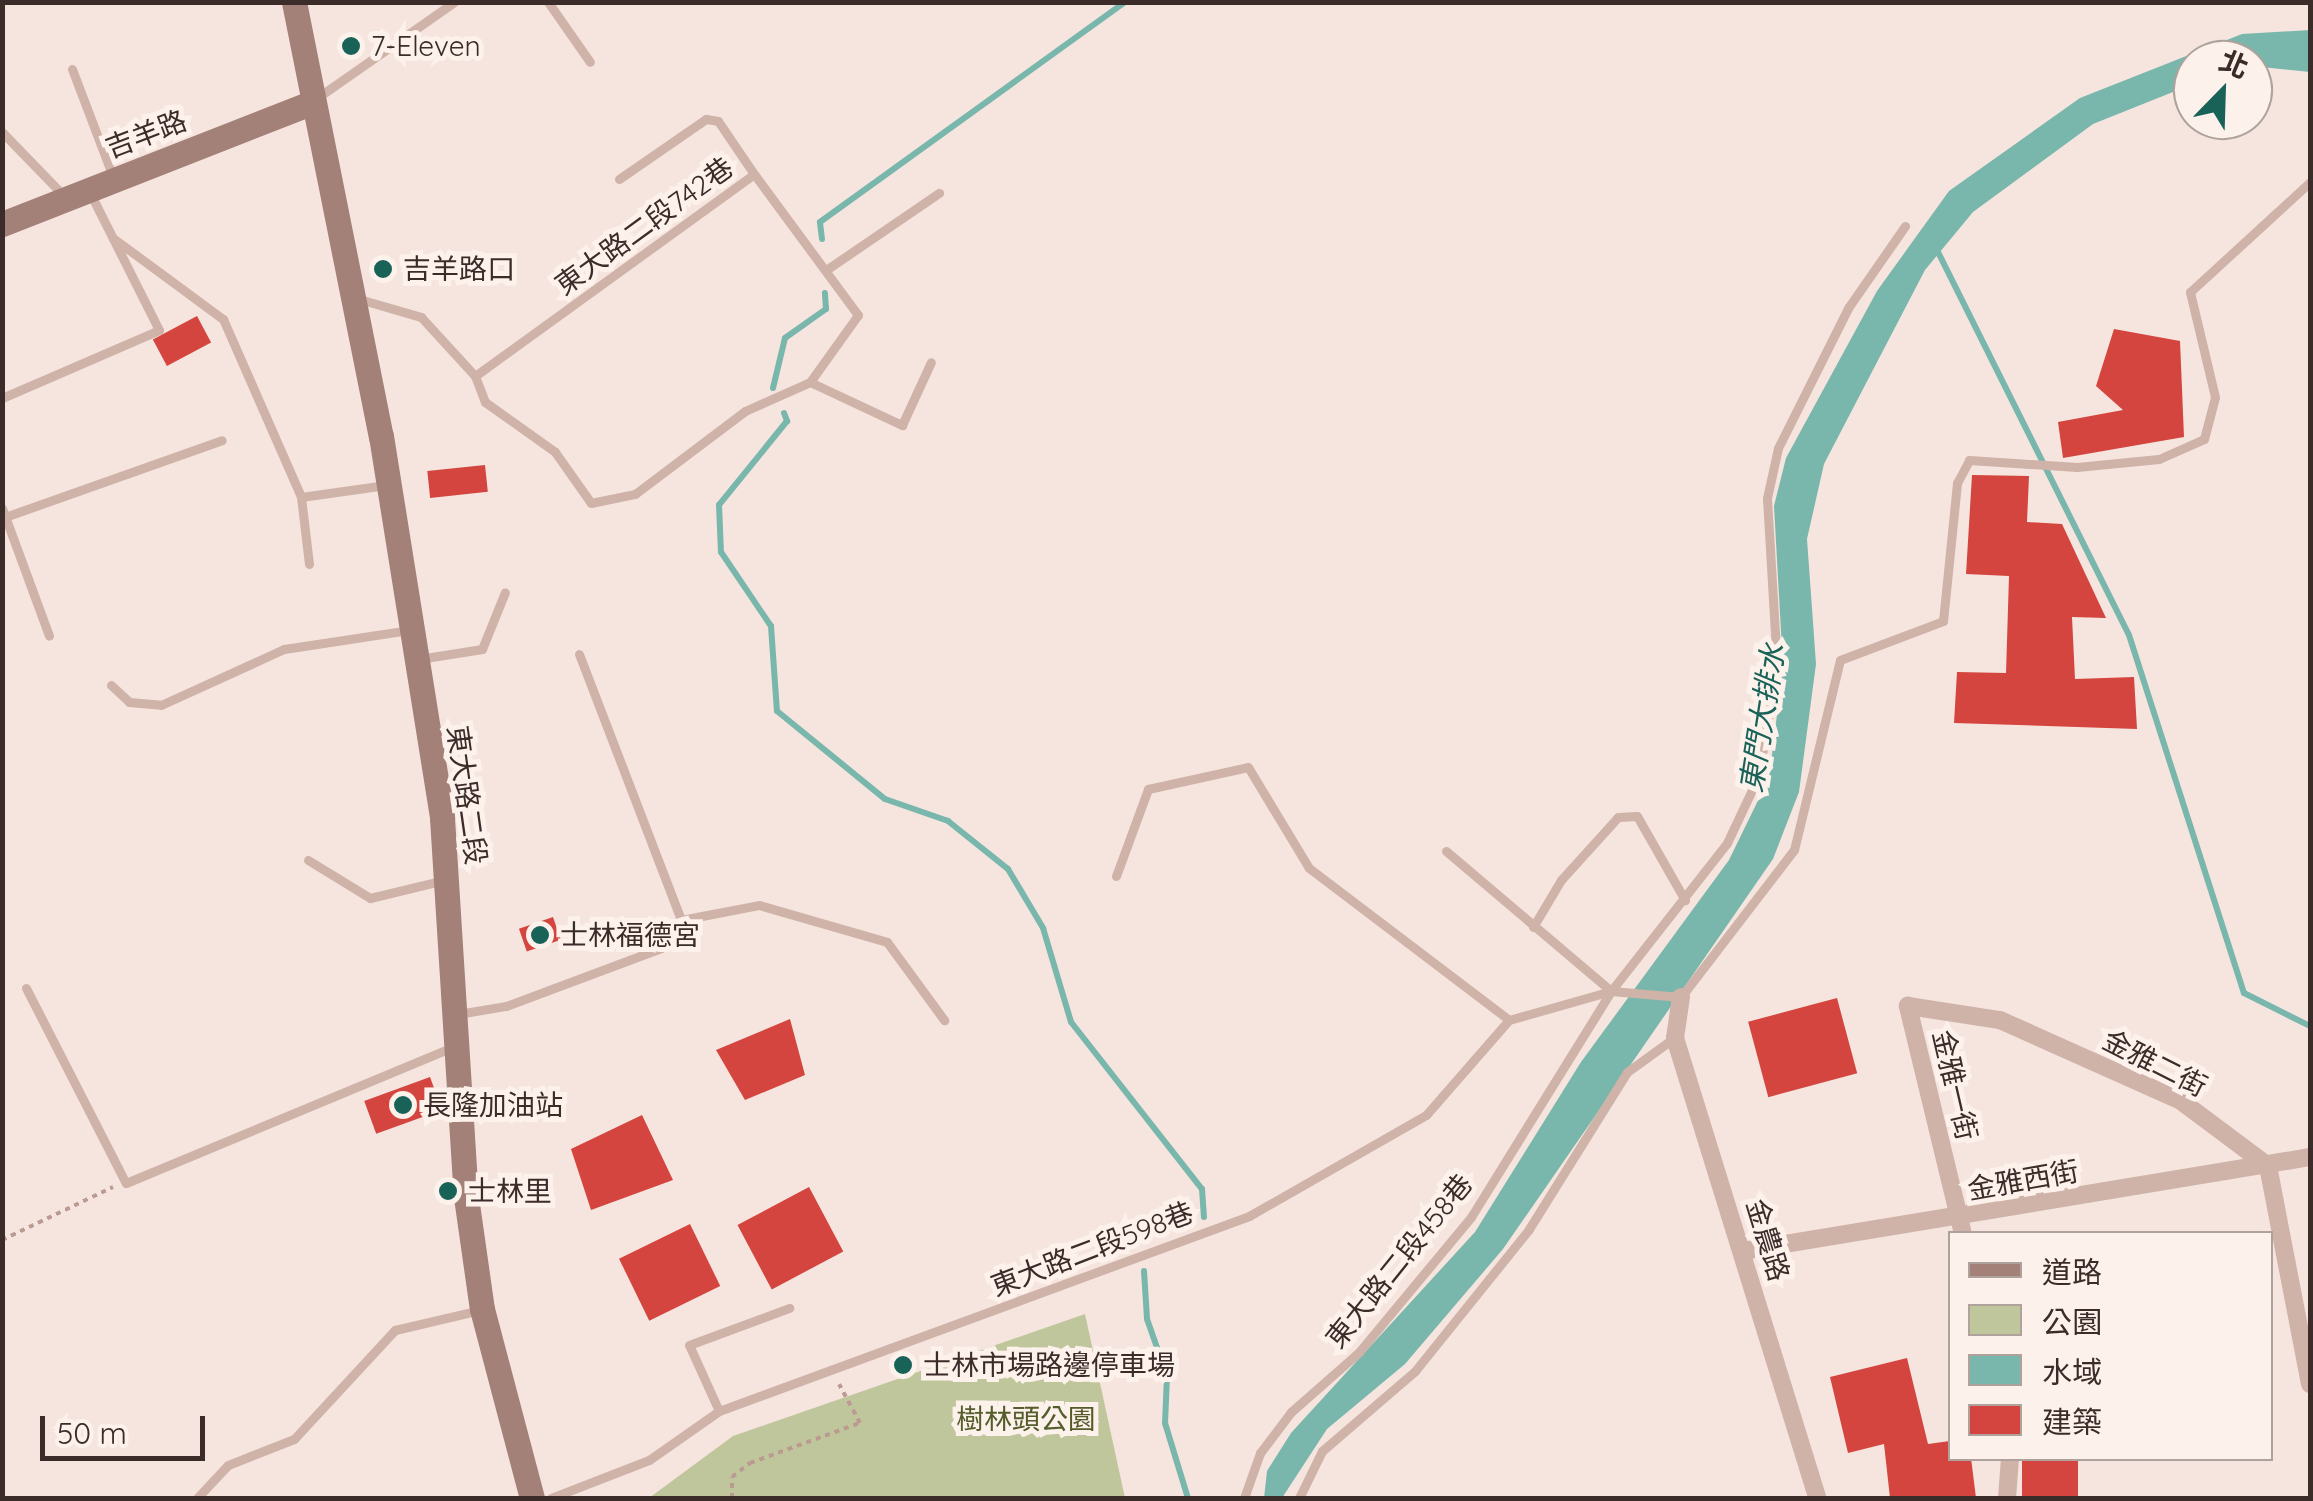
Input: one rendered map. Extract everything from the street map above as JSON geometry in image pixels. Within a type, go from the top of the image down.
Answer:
[{"type":"main road","name":"東大路二段","points":[[294,2],[388,484],[448,878],[482,1309],[532,1498]]},
{"type":"main road","name":"吉羊路","points":[[2,224],[312,102]]},
{"type":"street","name":"金農路","points":[[1681,997],[1675,1038],[1817,1498]]},
{"type":"street","name":"金雅二街","points":[[1908,1006],[2000,1020],[2180,1101],[2268,1166]]},
{"type":"street","name":"金雅一街","points":[[1908,1006],[1960,1226]]},
{"type":"street","name":"金雅西街","points":[[1743,1251],[1960,1226],[2310,1156]]},
{"type":"street","points":[[2268,1166],[2307,1347],[2310,1384]]},
{"type":"street","points":[[2007,1498],[2010,1461]]},
{"type":"lane","points":[[312,102],[454,2]]},
{"type":"lane","points":[[548,2],[590,62]]},
{"type":"lane","points":[[72,69],[114,179]]},
{"type":"lane","points":[[619,179],[706,119],[718,121],[754,174]]},
{"type":"lane","points":[[2,132],[77,193],[113,238],[160,330],[2,398]]},
{"type":"lane","name":"東大路二段742巷","points":[[475,376],[754,174],[858,316],[810,382]]},
{"type":"lane","points":[[1116,876],[1148,790],[1248,767],[1309,868],[1509,1020],[1612,991],[1681,997],[1794,850],[1840,660],[1943,620],[1960,472],[1969,460],[2062,466],[2159,459],[2204,439],[2215,397],[2190,292],[2310,182]]},
{"type":"lane","points":[[826,270],[939,193]]},
{"type":"lane","name":"東大路二段458巷","points":[[1244,1498],[1260,1453],[1291,1412],[1359,1352],[1471,1217],[1612,991],[1727,844],[1758,777],[1777,667],[1767,498],[1778,448],[1848,308],[1905,226]]},
{"type":"lane","points":[[113,238],[223,319],[302,496],[309,564]]},
{"type":"lane","points":[[352,297],[421,317],[475,376],[485,402],[555,452],[590,503],[635,494],[745,411],[810,382],[902,425],[931,362]]},
{"type":"lane","points":[[49,636],[4,514],[222,440]]},
{"type":"lane","points":[[302,496],[388,484]]},
{"type":"lane","points":[[416,660],[482,649],[505,592]]},
{"type":"lane","points":[[112,685],[129,702],[161,705],[284,649],[361,630],[412,630]]},
{"type":"lane","points":[[580,654],[682,920]]},
{"type":"lane","points":[[1533,927],[1560,880],[1618,817],[1637,816],[1685,900]]},
{"type":"lane","points":[[1446,851],[1612,991]]},
{"type":"lane","points":[[308,860],[370,898],[448,878]]},
{"type":"lane","points":[[458,1014],[506,1006],[661,948],[682,920],[760,904],[886,942],[944,1020]]},
{"type":"lane","points":[[26,988],[126,1183],[459,1044]]},
{"type":"lane","name":"東大路二段598巷","points":[[551,1498],[649,1460],[719,1411],[1249,1216],[1426,1115],[1509,1020]]},
{"type":"lane","points":[[1298,1498],[1322,1451],[1415,1371],[1528,1229],[1626,1072],[1675,1038]]},
{"type":"lane","points":[[719,1411],[689,1344],[789,1308]]},
{"type":"lane","points":[[197,1498],[228,1466],[294,1439],[395,1330],[482,1309]]},
{"type":"path","points":[[2,1240],[118,1185]]},
{"type":"path","points":[[732,1498],[732,1477],[750,1463],[860,1423],[831,1370]]},
{"type":"path","points":[[871,1498],[972,1498]]},
{"type":"green space","name":"樹林頭公園","points":[[1085,1314],[1125,1498],[649,1498],[733,1436]]},
{"type":"water","points":[[2310,30],[2310,72],[2273,68],[2273,40],[2227,40],[2242,34]]},
{"type":"water","points":[[2173,61],[2173,92],[2093,124],[1973,212],[1925,270],[1824,464],[1807,539],[1816,664],[1799,792],[1773,859],[1503,1249],[1405,1364],[1327,1429],[1282,1498],[1264,1498],[1267,1471],[1291,1433],[1475,1232],[1581,1062],[1729,860],[1769,778],[1783,667],[1774,506],[1786,458],[1877,291],[1949,191],[2080,98]]},
{"type":"building","points":[[197,316],[211,342],[167,366],[153,339]]},
{"type":"building","points":[[2114,329],[2180,341],[2184,437],[2063,458],[2058,422],[2123,410],[2096,386]]},
{"type":"building","points":[[485,465],[488,492],[430,498],[427,471]]},
{"type":"building","points":[[1972,475],[2029,476],[2027,522],[2062,524],[2106,618],[2072,617],[2075,679],[2134,677],[2137,729],[1954,723],[1957,672],[2006,673],[2009,576],[1966,574]]},
{"type":"building","name":"士林福德宮","points":[[553,917],[561,940],[527,951],[519,929]]},
{"type":"building","points":[[1837,998],[1857,1073],[1768,1097],[1748,1022]]},
{"type":"building","points":[[790,1019],[805,1075],[745,1100],[716,1050]]},
{"type":"building","name":"長隆加油站","points":[[430,1077],[442,1110],[376,1134],[364,1101]]},
{"type":"building","points":[[642,1115],[673,1180],[591,1210],[571,1149]]},
{"type":"building","points":[[809,1187],[843,1251],[772,1289],[737,1225]]},
{"type":"building","points":[[690,1224],[720,1286],[649,1321],[619,1259]]},
{"type":"building","points":[[1907,1358],[1928,1444],[1948,1441],[1948,1461],[1971,1461],[1976,1498],[1890,1498],[1884,1444],[1848,1453],[1830,1377]]},
{"type":"building","points":[[2022,1461],[2078,1461],[2078,1498],[2022,1498]]},
{"type":"waterway","points":[[822,239],[820,222],[1125,2]]},
{"type":"waterway","points":[[1936,248],[2129,635],[2244,993],[2310,1026]]},
{"type":"waterway","points":[[773,388],[785,338],[826,309],[825,293]]},
{"type":"waterway","points":[[784,413],[787,421],[719,505],[721,552],[771,626],[777,711],[885,799],[948,821],[1008,869],[1043,928],[1071,1022],[1202,1189],[1204,1217]]},
{"type":"waterway","points":[[1144,1271],[1147,1319],[1167,1376],[1165,1423],[1188,1498]]},
{"type":"place","name":"7-Eleven","points":[[351,46]]},
{"type":"place","name":"吉羊路口","points":[[383,269]]},
{"type":"place","name":"士林福德宮","points":[[540,935]]},
{"type":"place","name":"長隆加油站","points":[[403,1105]]},
{"type":"place","name":"士林里","points":[[448,1191]]},
{"type":"place","name":"士林市場路邊停車場","points":[[903,1365]]},
{"type":"water label","name":"東門大排水","points":[[1762,718]]}]
